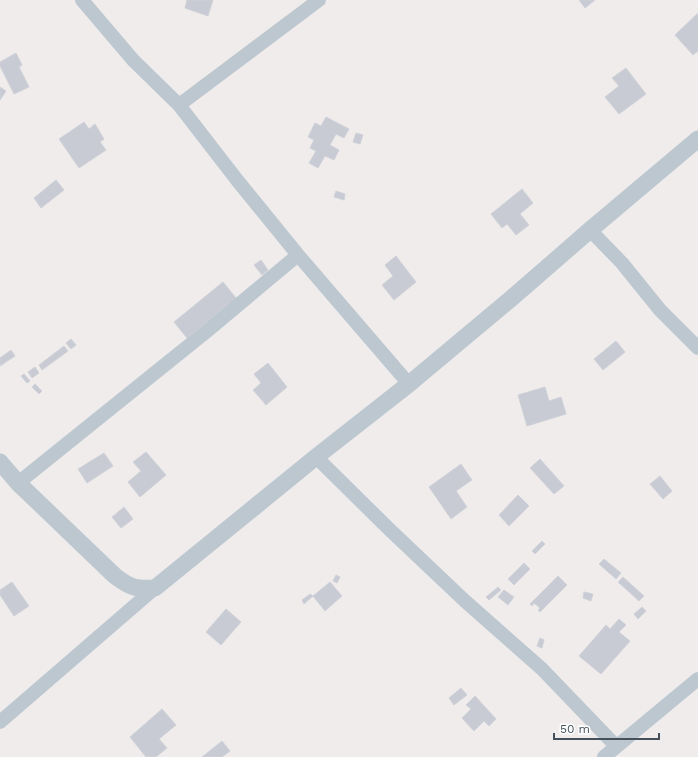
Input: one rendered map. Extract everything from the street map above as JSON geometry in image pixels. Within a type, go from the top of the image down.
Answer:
[{"type":"street","points":[[82,0],[133,60],[178,104],[298,254],[409,384]]},
{"type":"street","points":[[178,104],[319,0]]},
{"type":"street","points":[[0,722],[155,588],[316,457],[409,384],[698,139]]},
{"type":"street","points":[[590,230],[622,263],[660,310],[698,348]]},
{"type":"street","points":[[18,483],[207,331],[298,254]]},
{"type":"street","points":[[316,457],[465,601],[542,669],[616,746]]},
{"type":"street","points":[[0,462],[18,483],[115,576],[127,585],[139,589],[155,588]]},
{"type":"street","points":[[604,757],[698,679]]},
{"type":"building","points":[[187,0],[213,0],[208,16],[185,8]]},
{"type":"building","points":[[579,0],[595,0],[585,8]]},
{"type":"building","points":[[698,13],[698,51],[693,55],[675,35]]},
{"type":"building","points":[[16,53],[22,65],[19,67],[29,87],[14,94],[0,66],[0,62]]},
{"type":"building","points":[[626,68],[646,94],[619,114],[605,97],[619,86],[612,78]]},
{"type":"building","points":[[0,87],[6,91],[0,100]]},
{"type":"building","points":[[326,117],[349,129],[344,138],[336,134],[330,145],[339,150],[334,160],[325,156],[318,168],[309,163],[316,151],[310,148],[314,140],[308,137],[315,123],[321,126]]},
{"type":"building","points":[[84,122],[89,129],[95,124],[104,139],[100,142],[106,150],[79,168],[59,139]]},
{"type":"building","points":[[356,133],[363,135],[360,144],[353,142]]},
{"type":"building","points":[[56,180],[64,190],[41,208],[34,198]]},
{"type":"building","points":[[522,189],[533,203],[520,214],[529,225],[516,235],[507,224],[502,228],[491,214]]},
{"type":"building","points":[[336,191],[345,194],[344,200],[334,197]]},
{"type":"building","points":[[396,256],[416,282],[394,300],[382,285],[393,276],[385,265]]},
{"type":"building","points":[[261,260],[268,270],[262,275],[254,265]]},
{"type":"building","points":[[223,282],[236,298],[187,338],[174,322]]},
{"type":"building","points":[[71,339],[76,345],[71,349],[66,343]]},
{"type":"building","points":[[616,341],[625,352],[603,370],[594,359]]},
{"type":"building","points":[[64,346],[68,351],[42,370],[39,365]]},
{"type":"building","points":[[11,350],[15,356],[0,366],[0,358]]},
{"type":"building","points":[[268,363],[287,387],[266,405],[253,390],[261,383],[254,374]]},
{"type":"building","points":[[35,367],[39,373],[32,378],[28,372]]},
{"type":"building","points":[[24,374],[30,381],[27,383],[21,376]]},
{"type":"building","points":[[35,384],[42,391],[39,394],[32,387]]},
{"type":"building","points":[[545,387],[549,401],[561,397],[566,414],[527,426],[518,395]]},
{"type":"building","points":[[146,452],[166,475],[140,497],[128,482],[141,471],[133,462]]},
{"type":"building","points":[[104,453],[113,466],[87,483],[78,469]]},
{"type":"building","points":[[540,459],[564,486],[554,494],[530,468]]},
{"type":"building","points":[[461,464],[472,480],[456,491],[467,507],[451,519],[429,487]]},
{"type":"building","points":[[660,476],[672,491],[663,499],[650,484]]},
{"type":"building","points":[[518,495],[529,506],[509,526],[499,515]]},
{"type":"building","points":[[124,507],[133,519],[121,528],[112,517]]},
{"type":"building","points":[[542,541],[545,544],[535,554],[532,551]]},
{"type":"building","points":[[604,559],[621,573],[616,579],[599,564]]},
{"type":"building","points":[[524,563],[530,569],[514,585],[508,579]]},
{"type":"building","points":[[336,575],[340,577],[337,583],[333,581]]},
{"type":"building","points":[[558,576],[567,585],[540,612],[538,610],[540,608],[534,603],[532,606],[530,604]]},
{"type":"building","points":[[623,577],[644,596],[639,601],[618,582]]},
{"type":"building","points":[[12,582],[29,606],[14,616],[0,595],[0,590]]},
{"type":"building","points":[[330,582],[342,596],[325,611],[313,596]]},
{"type":"building","points":[[498,587],[501,590],[489,600],[486,597]]},
{"type":"building","points":[[504,590],[514,597],[508,605],[498,597]]},
{"type":"building","points":[[584,592],[593,594],[591,601],[583,598]]},
{"type":"building","points":[[310,594],[313,596],[304,604],[302,600]]},
{"type":"building","points":[[642,607],[646,611],[638,619],[634,614]]},
{"type":"building","points":[[226,609],[241,622],[221,645],[206,632]]},
{"type":"building","points":[[619,619],[626,625],[619,632],[630,641],[601,674],[579,656],[606,625],[610,629]]},
{"type":"building","points":[[540,638],[544,640],[542,648],[537,646]]},
{"type":"building","points":[[461,688],[467,695],[454,705],[449,698]]},
{"type":"building","points":[[475,696],[496,719],[489,726],[484,721],[474,731],[462,718],[471,709],[466,705]]},
{"type":"building","points":[[162,709],[176,725],[159,739],[167,748],[156,757],[146,757],[130,737]]},
{"type":"building","points":[[222,741],[230,751],[222,757],[202,757]]}]
